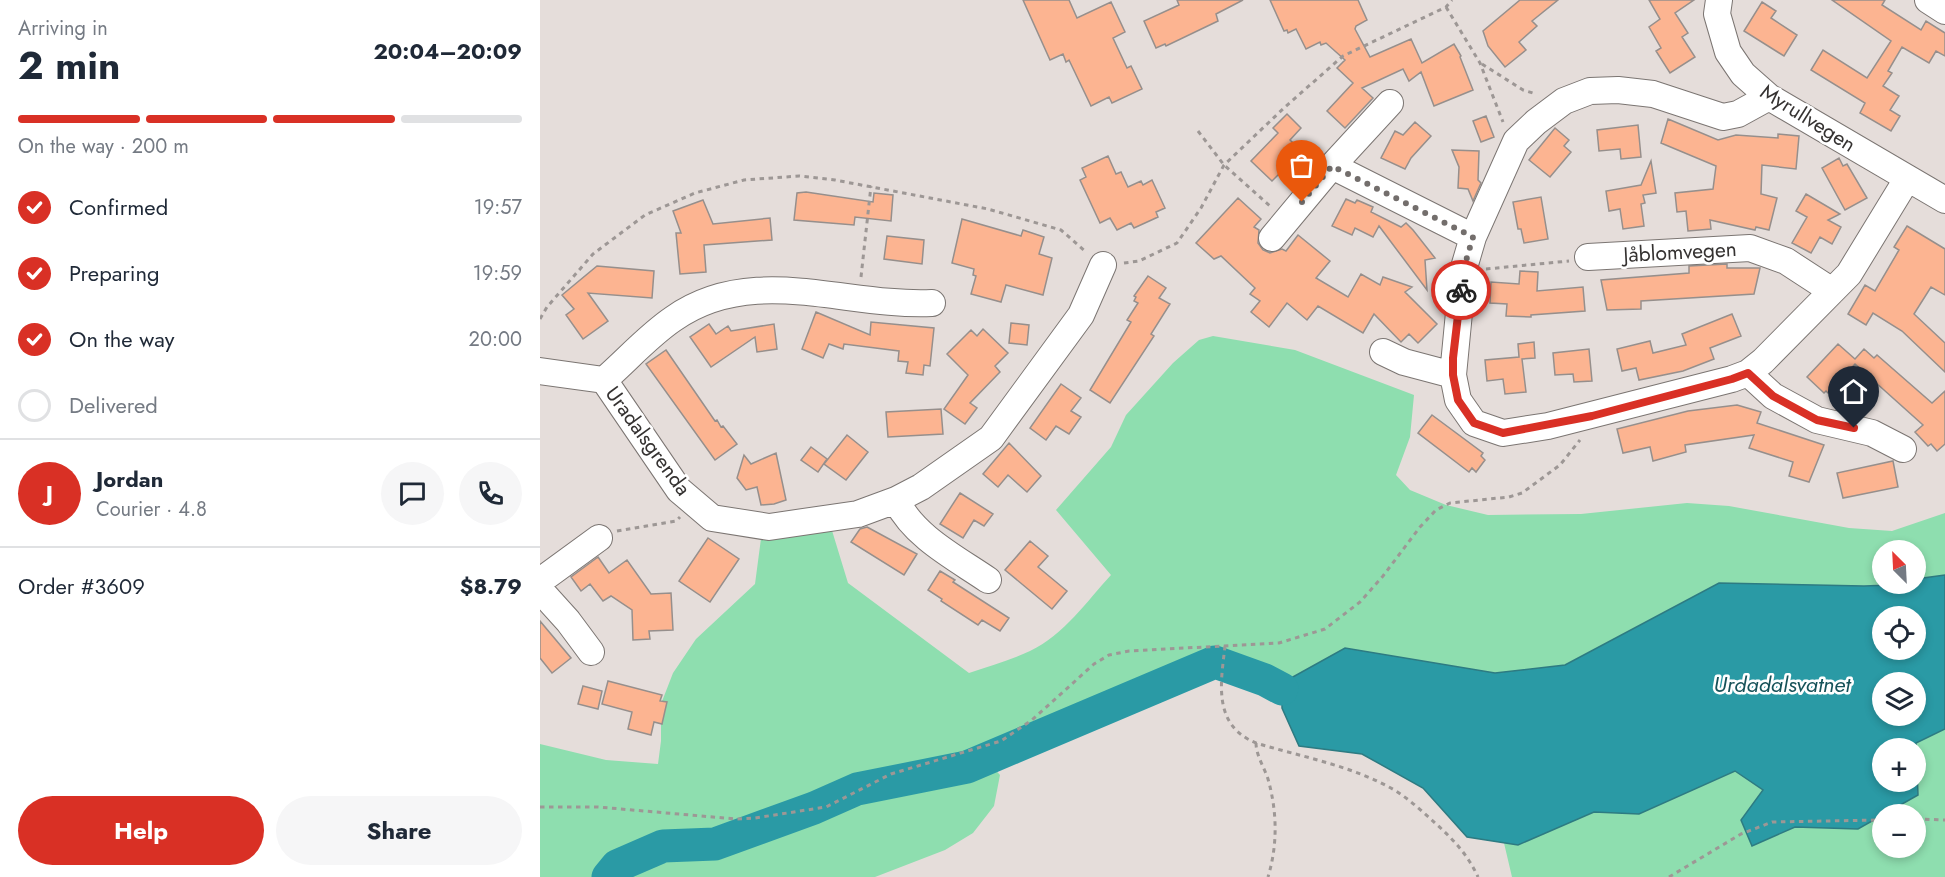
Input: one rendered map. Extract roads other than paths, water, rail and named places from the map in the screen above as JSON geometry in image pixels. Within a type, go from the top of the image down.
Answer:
[{"type":"street","name":"Myrullvegen","points":[[1719,0],[1717,14],[1728,52],[1743,74],[1769,98],[1945,200]]},
{"type":"street","points":[[1928,0],[1945,11]]},
{"type":"street","points":[[1769,98],[1738,114],[1723,117],[1653,94],[1618,90],[1590,91],[1564,101],[1516,141],[1473,237],[1463,271],[1453,375],[1458,400],[1474,423],[1503,433],[1592,416],[1748,373],[1763,361],[1849,274],[1908,179]]},
{"type":"street","points":[[1279,229],[1389,103]]},
{"type":"street","points":[[1332,166],[1473,237]]},
{"type":"street","name":"Jåblomvegen","points":[[1588,257],[1750,248],[1786,261],[1832,291]]},
{"type":"street","name":"Uradalsgrenda","points":[[932,303],[904,304],[780,289],[732,292],[702,303],[673,319],[604,380],[679,490],[711,518],[769,527],[858,514],[896,500],[921,487],[991,438],[1081,315],[1103,265]]},
{"type":"street","points":[[1383,352],[1404,362],[1453,375]]},
{"type":"street","points":[[540,371],[604,380]]},
{"type":"street","points":[[1748,373],[1773,396],[1817,420],[1872,433],[1903,449]]},
{"type":"street","points":[[896,500],[906,518],[919,531],[988,580]]},
{"type":"street","points":[[540,581],[599,538]]},
{"type":"street","points":[[540,590],[568,621],[591,652]]},
{"type":"water","name":"Urdadalsvatnet","points":[[1945,575],[1945,729],[1926,738],[1872,738],[1872,792],[1918,792],[1918,795],[1902,804],[1872,804],[1872,821],[1858,829],[1795,827],[1752,846],[1741,820],[1763,790],[1735,771],[1639,814],[1594,812],[1518,845],[1467,837],[1423,788],[1362,754],[1299,746],[1282,708],[1282,683],[1345,648],[1495,673],[1565,665],[1719,583],[1872,586],[1872,594],[1926,594],[1926,578]]},
{"type":"waterway","points":[[608,877],[617,866],[663,846],[715,844],[814,808],[857,789],[967,767],[1215,662],[1265,680],[1282,689]]}]
